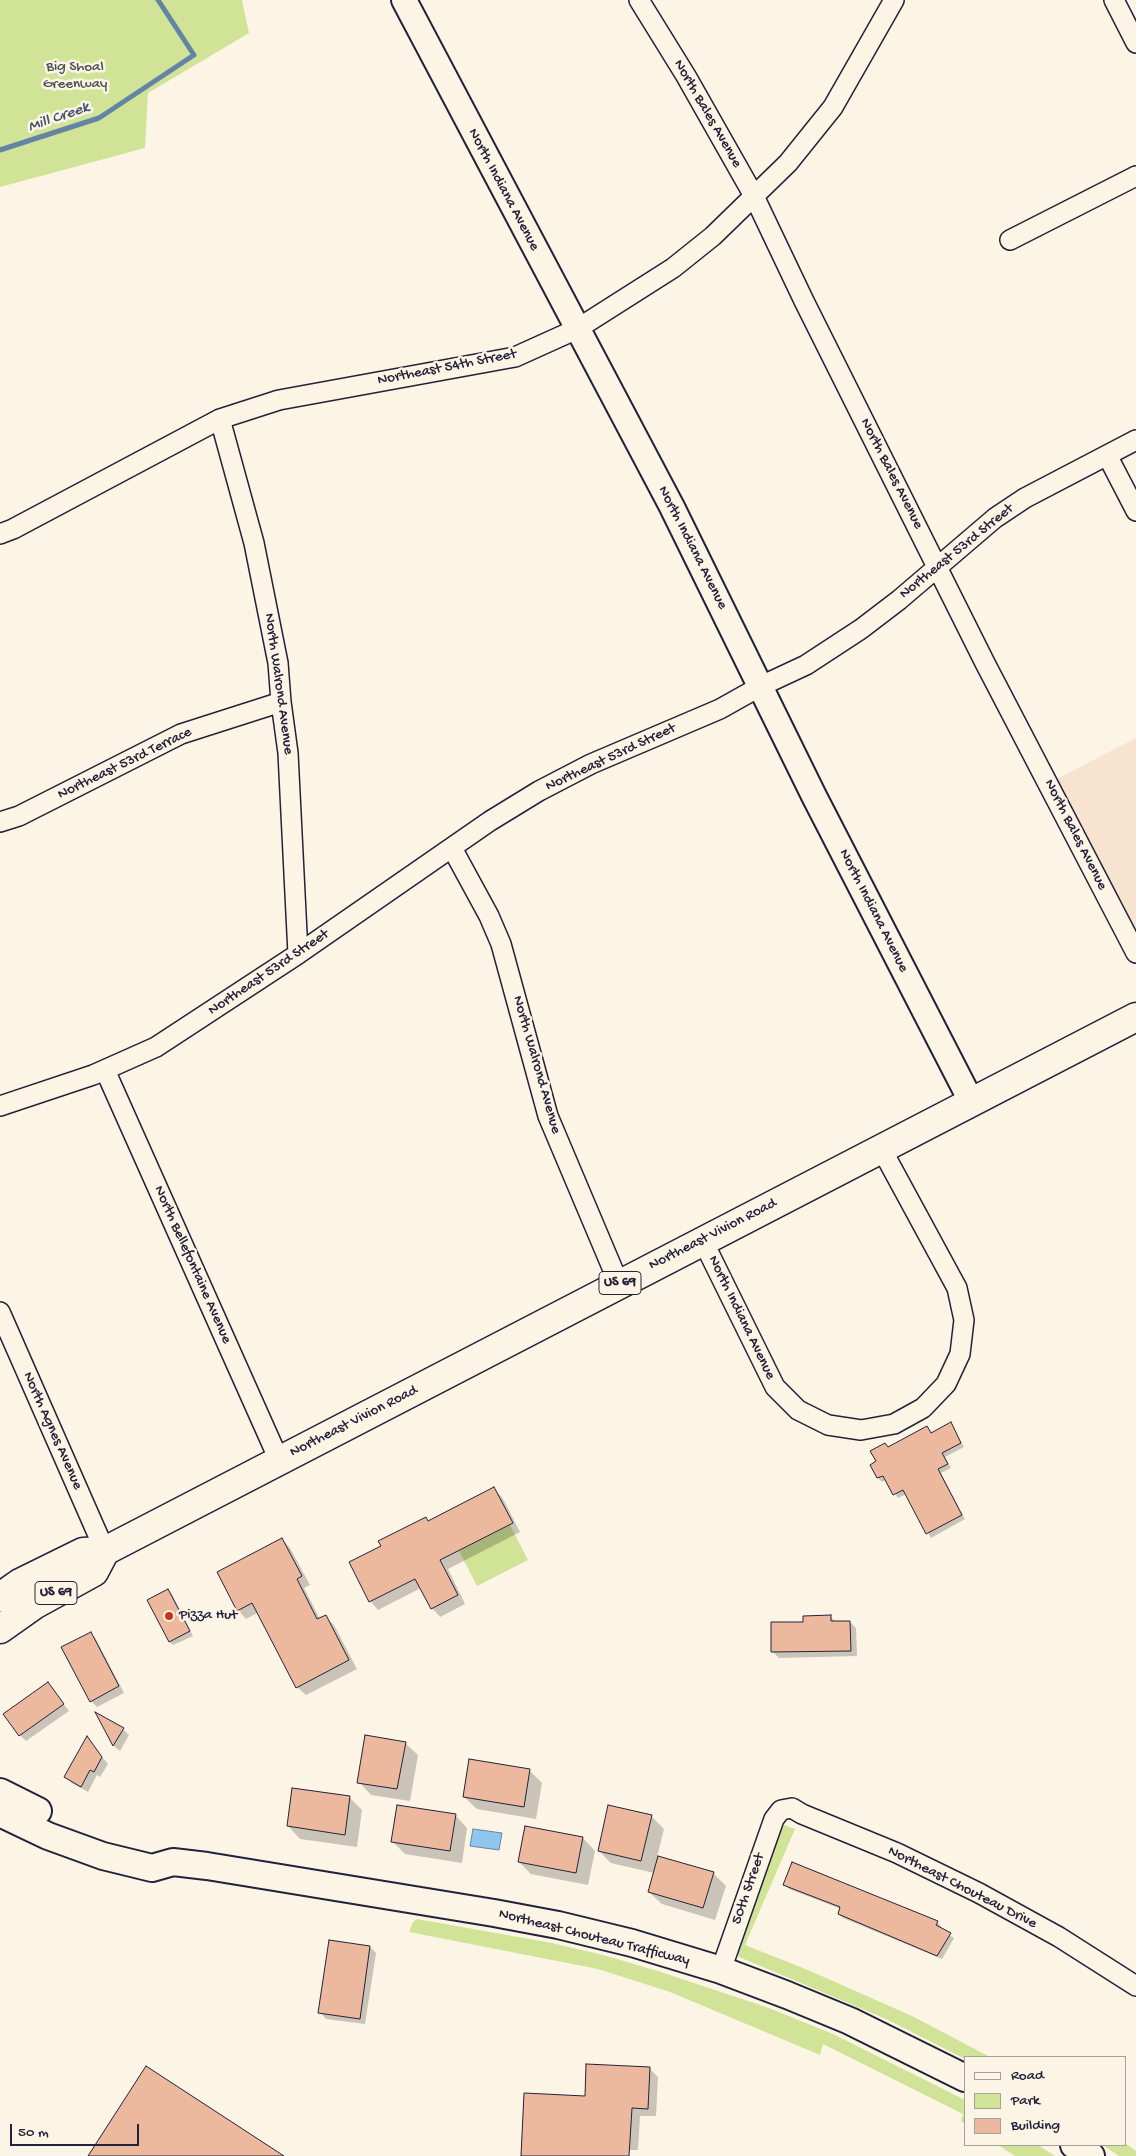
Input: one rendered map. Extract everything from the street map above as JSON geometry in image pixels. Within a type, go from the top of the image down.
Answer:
[{"type":"main road","name":"Northeast Vivion Road","points":[[0,1597],[20,1583],[83,1552],[105,1551],[1136,1017]]},
{"type":"main road","name":"US 69","points":[[0,1629],[34,1605],[94,1572],[105,1551]]},
{"type":"main road","name":"Northeast Chouteau Trafficway","points":[[0,1792],[55,1819],[108,1839],[156,1850],[173,1862]]},
{"type":"main road","name":"Northeast Chouteau Trafficway","points":[[0,1813],[48,1836],[103,1856],[152,1868],[173,1862],[397,1897],[549,1924],[632,1944],[721,1970],[850,2021],[964,2078]]},
{"type":"main road","points":[[1076,2146],[1091,2156]]},
{"type":"street","name":"North Indiana Avenue","points":[[404,0],[672,507],[760,686],[971,1101]]},
{"type":"street","name":"North Bales Avenue","points":[[639,0],[686,76],[754,196],[804,301],[937,567],[1136,953]]},
{"type":"street","name":"Northeast 54th Street","points":[[0,534],[40,515],[220,419],[278,400],[515,357],[577,329],[673,268],[713,236],[788,163],[833,106],[894,0]]},
{"type":"street","points":[[1114,0],[1136,43]]},
{"type":"street","points":[[1010,240],[1136,176]]},
{"type":"street","name":"North Walrond Avenue","points":[[220,419],[254,543],[278,663],[288,753],[298,954]]},
{"type":"street","name":"Northeast 53rd Street","points":[[0,1106],[104,1070],[156,1047],[298,954],[490,821],[548,787],[591,764],[720,709],[760,686],[806,666],[861,629],[995,518],[1018,503],[1136,440]]},
{"type":"street","points":[[1107,455],[1136,511]]},
{"type":"street","name":"Northeast 53rd Terrace","points":[[0,822],[28,812],[181,734],[281,702]]},
{"type":"street","name":"North Walrond Avenue","points":[[452,848],[489,916],[501,944],[548,1116],[619,1284]]},
{"type":"street","name":"North Bellefontaine Avenue","points":[[104,1070],[279,1460]]},
{"type":"street","name":"North Indiana Avenue","points":[[702,1241],[774,1387],[798,1410],[828,1425],[861,1430],[894,1424],[923,1408],[946,1384],[960,1354],[964,1320],[957,1288],[881,1148]]},
{"type":"street","name":"North Agnes Avenue","points":[[0,1312],[105,1551]]},
{"type":"street","name":"Northeast Chouteau Drive","points":[[781,1810],[792,1808],[802,1814],[897,1853],[979,1893],[1058,1937],[1136,1986]]},
{"type":"street","name":"50th Street","points":[[721,1970],[774,1819],[781,1810]]},
{"type":"shaded area","points":[[1136,738],[1136,938],[1053,781]]},
{"type":"green space","name":"Big Shoal Greenway","points":[[0,0],[242,0],[249,33],[148,93],[145,148],[0,187]]},
{"type":"green space","points":[[510,1525],[528,1560],[477,1586],[459,1551]]},
{"type":"green space","points":[[784,1825],[795,1829],[745,1945],[808,1970],[912,2016],[988,2056],[964,2056],[964,2058],[886,2019],[739,1957],[735,1951],[780,1827]]},
{"type":"green space","points":[[417,1919],[552,1943],[603,1955],[769,2008],[833,2034],[964,2100],[964,2123],[961,2121],[963,2114],[823,2044],[820,2055],[670,1992],[598,1969],[409,1932],[413,1922]]},
{"type":"green space","points":[[1126,2144],[1136,2151],[1136,2156],[1119,2156],[1104,2146],[1126,2146]]},
{"type":"green space","points":[[1000,2146],[1040,2146],[1055,2156],[1015,2156]]},
{"type":"water","points":[[473,1829],[502,1833],[499,1850],[470,1846]]},
{"type":"building","points":[[951,1422],[961,1443],[942,1453],[948,1464],[938,1469],[962,1515],[926,1534],[903,1490],[893,1495],[883,1476],[877,1478],[870,1465],[876,1461],[870,1451],[885,1443],[888,1447],[927,1426],[931,1433]]},
{"type":"building","points":[[494,1487],[513,1523],[440,1560],[458,1595],[431,1609],[415,1579],[369,1602],[349,1562],[381,1546],[378,1541],[426,1517],[428,1521]]},
{"type":"building","points":[[282,1538],[302,1576],[297,1579],[317,1619],[326,1615],[349,1660],[296,1688],[252,1603],[237,1611],[217,1572]]},
{"type":"building","name":"Pizza Hut","points":[[168,1589],[190,1631],[169,1642],[147,1600]]},
{"type":"building","points":[[831,1615],[831,1621],[850,1621],[851,1651],[771,1652],[771,1622],[803,1622],[803,1616]]},
{"type":"building","points":[[91,1632],[119,1686],[90,1702],[61,1647]]},
{"type":"building","points":[[48,1682],[64,1704],[19,1736],[3,1714]]},
{"type":"building","points":[[95,1712],[124,1728],[113,1746]]},
{"type":"building","points":[[365,1735],[406,1742],[397,1789],[357,1783]]},
{"type":"building","points":[[87,1736],[102,1757],[94,1772],[90,1770],[81,1787],[64,1777]]},
{"type":"building","points":[[469,1759],[530,1769],[524,1807],[463,1797]]},
{"type":"building","points":[[292,1788],[350,1796],[345,1835],[287,1826]]},
{"type":"building","points":[[397,1805],[456,1814],[450,1851],[391,1842]]},
{"type":"building","points":[[608,1805],[652,1815],[641,1861],[598,1851]]},
{"type":"building","points":[[525,1826],[583,1837],[576,1873],[518,1862]]},
{"type":"building","points":[[658,1856],[714,1872],[703,1908],[648,1892]]},
{"type":"building","points":[[792,1862],[938,1921],[936,1925],[951,1933],[937,1956],[838,1914],[840,1907],[783,1885]]},
{"type":"building","points":[[329,1940],[370,1946],[360,2019],[318,2013]]},
{"type":"building","points":[[586,2064],[650,2067],[648,2109],[632,2108],[629,2156],[521,2156],[524,2093],[585,2096]]},
{"type":"building","points":[[146,2066],[284,2156],[88,2156]]},
{"type":"waterway","name":"Mill Creek","points":[[0,150],[99,118],[194,55],[158,0]]},
{"type":"place","name":"Pizza Hut","points":[[169,1616]]}]
